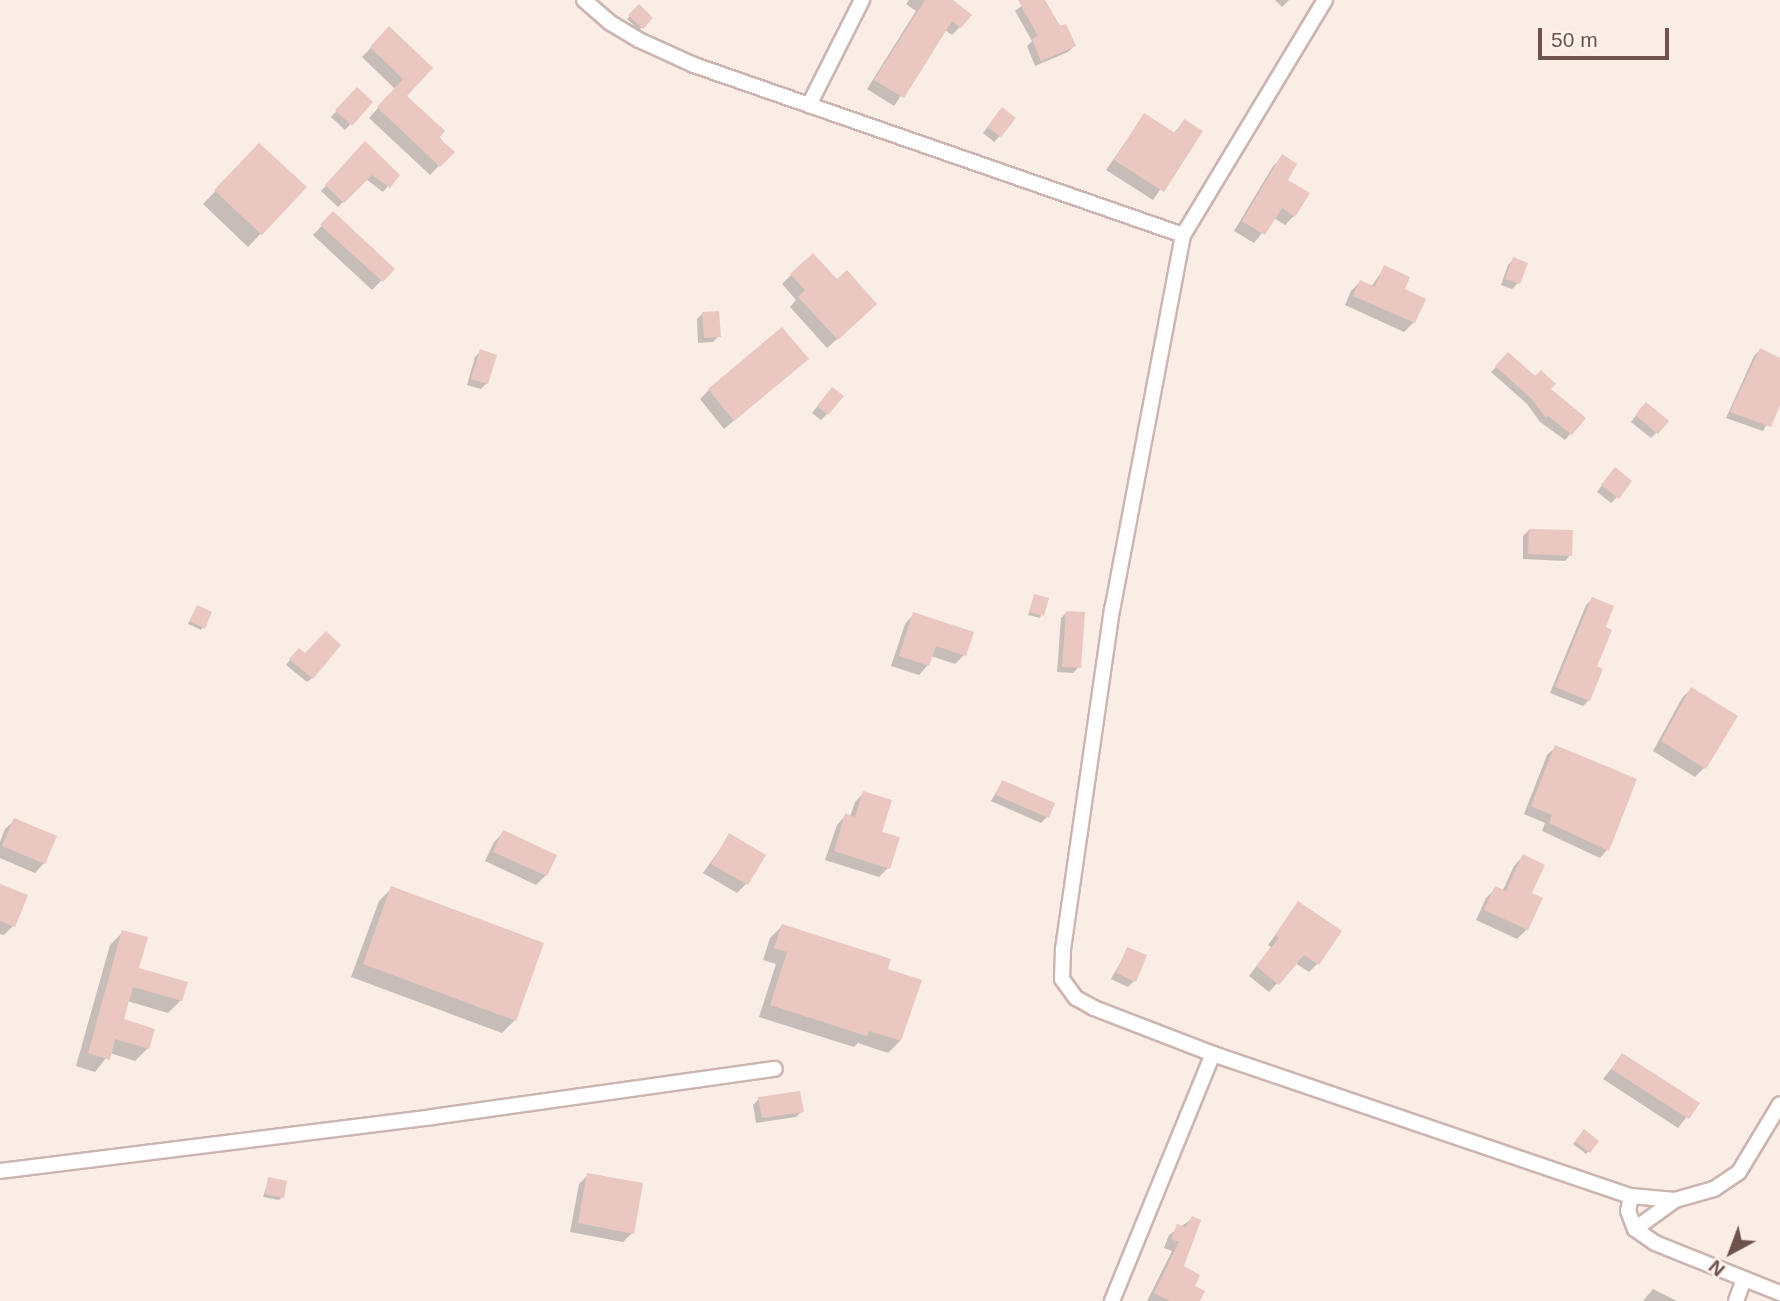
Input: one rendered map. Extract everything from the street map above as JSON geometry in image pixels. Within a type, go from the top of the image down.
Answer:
[{"type":"street","points":[[584,0],[609,22],[666,54],[1183,235]]},
{"type":"street","points":[[809,105],[862,0]]},
{"type":"street","points":[[1325,0],[1183,235],[1112,609],[1063,951],[1062,979],[1076,998],[1094,1008],[1213,1054],[1631,1196],[1675,1200]]},
{"type":"street","points":[[1112,1301],[1213,1054]]},
{"type":"street","points":[[0,1171],[432,1117],[775,1069]]},
{"type":"street","points":[[1635,1229],[1675,1200],[1714,1189],[1739,1172],[1780,1104]]},
{"type":"street","points":[[1631,1196],[1628,1211],[1635,1229],[1655,1243],[1780,1293]]},
{"type":"street","points":[[1736,1301],[1744,1279]]},
{"type":"building","points":[[925,0],[953,0],[972,15],[961,28],[952,21],[904,98],[874,80]]},
{"type":"building","points":[[1018,0],[1045,0],[1060,26],[1066,24],[1076,46],[1041,61],[1032,39],[1038,36]]},
{"type":"building","points":[[639,4],[653,18],[643,29],[628,15]]},
{"type":"building","points":[[389,26],[433,68],[407,96],[445,131],[439,138],[455,152],[440,167],[377,107],[403,79],[370,47]]},
{"type":"building","points":[[357,87],[373,102],[352,126],[335,110]]},
{"type":"building","points":[[1002,107],[1016,118],[1001,137],[987,127]]},
{"type":"building","points":[[1144,113],[1175,133],[1184,119],[1203,131],[1164,192],[1114,160]]},
{"type":"building","points":[[365,141],[400,175],[390,188],[372,175],[344,203],[325,185]]},
{"type":"building","points":[[259,143],[307,187],[262,235],[214,190]]},
{"type":"building","points":[[1282,154],[1297,164],[1288,180],[1310,193],[1295,217],[1282,208],[1265,235],[1242,221]]},
{"type":"building","points":[[333,211],[395,269],[383,282],[320,225]]},
{"type":"building","points":[[813,253],[837,279],[847,270],[877,304],[838,340],[798,297],[805,290],[790,274]]},
{"type":"building","points":[[1513,257],[1528,263],[1520,284],[1505,279]]},
{"type":"building","points":[[1384,265],[1410,277],[1405,289],[1426,299],[1415,323],[1353,296],[1360,280],[1375,287]]},
{"type":"building","points":[[719,311],[721,337],[704,338],[702,312]]},
{"type":"building","points":[[782,327],[809,359],[734,421],[708,389]]},
{"type":"building","points":[[1760,348],[1780,358],[1780,405],[1771,427],[1730,412]]},
{"type":"building","points":[[480,349],[497,355],[488,384],[471,379]]},
{"type":"building","points":[[1508,352],[1535,376],[1541,370],[1556,384],[1551,389],[1586,418],[1572,435],[1548,416],[1546,418],[1532,399],[1495,366]]},
{"type":"building","points":[[832,387],[844,396],[828,415],[817,406]]},
{"type":"building","points":[[1646,402],[1669,421],[1658,434],[1635,415]]},
{"type":"building","points":[[1615,467],[1632,481],[1619,499],[1601,485]]},
{"type":"building","points":[[1529,529],[1573,530],[1572,556],[1528,554]]},
{"type":"building","points":[[1034,594],[1049,598],[1044,616],[1029,612]]},
{"type":"building","points":[[1592,597],[1614,606],[1606,627],[1612,630],[1597,666],[1603,669],[1590,701],[1555,687]]},
{"type":"building","points":[[197,605],[212,612],[205,629],[190,621]]},
{"type":"building","points":[[1066,611],[1085,612],[1081,668],[1062,667]]},
{"type":"building","points":[[913,612],[974,632],[966,656],[936,646],[929,666],[899,656]]},
{"type":"building","points":[[326,631],[341,645],[313,679],[289,659],[299,648],[305,653]]},
{"type":"building","points":[[1691,687],[1738,716],[1706,769],[1661,741]]},
{"type":"building","points":[[1555,745],[1637,779],[1609,851],[1549,823],[1552,815],[1531,806]]},
{"type":"building","points":[[1002,780],[1055,803],[1049,818],[996,795]]},
{"type":"building","points":[[863,791],[892,800],[882,832],[900,837],[890,869],[834,851],[845,813],[855,817]]},
{"type":"building","points":[[14,818],[57,836],[45,864],[2,846]]},
{"type":"building","points":[[503,830],[557,855],[547,876],[493,852]]},
{"type":"building","points":[[729,833],[766,855],[748,885],[711,864]]},
{"type":"building","points":[[1523,854],[1545,865],[1532,893],[1543,898],[1528,930],[1484,910],[1495,886],[1506,891]]},
{"type":"building","points":[[0,884],[28,895],[15,927],[0,921]]},
{"type":"building","points":[[391,886],[544,943],[516,1021],[363,964]]},
{"type":"building","points":[[1298,901],[1342,931],[1319,965],[1304,955],[1279,985],[1256,966],[1279,938],[1275,935]]},
{"type":"building","points":[[782,924],[891,959],[888,969],[922,980],[901,1041],[869,1031],[867,1036],[770,1005],[787,952],[774,948]]},
{"type":"building","points":[[122,930],[148,937],[139,968],[188,982],[182,1001],[133,987],[124,1019],[155,1029],[149,1049],[115,1039],[110,1060],[88,1053]]},
{"type":"building","points":[[1127,947],[1147,955],[1136,982],[1116,973]]},
{"type":"building","points":[[1622,1053],[1700,1103],[1689,1119],[1611,1069]]},
{"type":"building","points":[[800,1091],[804,1112],[762,1118],[758,1097]]},
{"type":"building","points":[[1584,1129],[1599,1141],[1590,1153],[1575,1141]]},
{"type":"building","points":[[587,1173],[643,1183],[634,1234],[578,1223]]},
{"type":"building","points":[[268,1177],[287,1181],[284,1198],[265,1194]]},
{"type":"building","points":[[1192,1216],[1201,1220],[1184,1266],[1200,1275],[1195,1286],[1205,1291],[1200,1301],[1170,1301],[1154,1293],[1179,1242],[1171,1239],[1177,1224],[1186,1227]]}]
